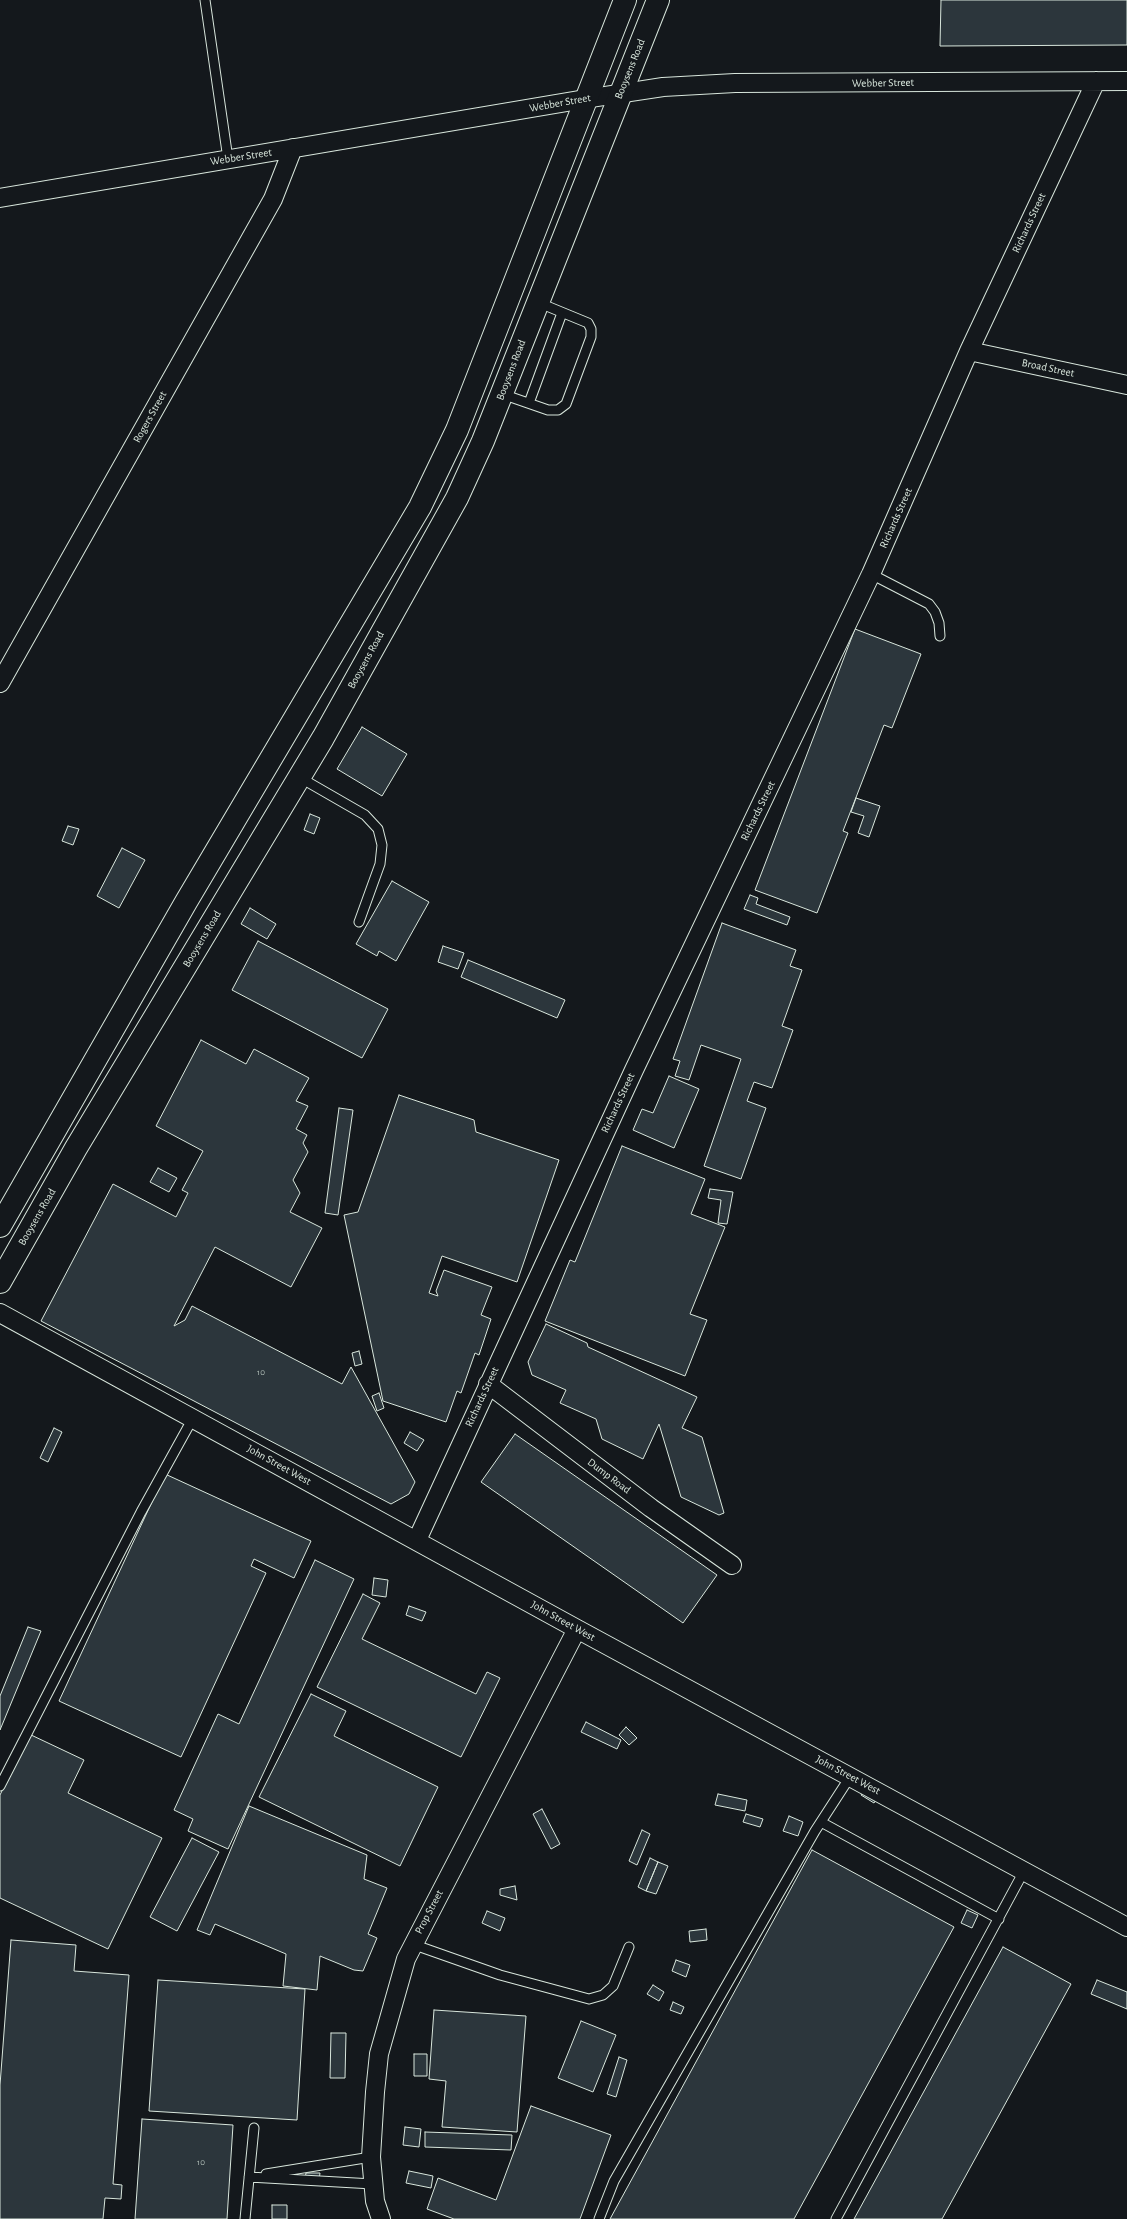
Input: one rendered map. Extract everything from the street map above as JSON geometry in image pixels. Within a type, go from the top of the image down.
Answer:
[{"type":"main road","points":[[0,1226],[186,902],[420,507],[457,430],[585,99],[625,0]]},
{"type":"main road","name":"Booysens Road","points":[[0,1282],[76,1148],[299,777],[457,498],[483,441],[502,394],[537,302],[658,0]]},
{"type":"street","name":"Webber Street","points":[[0,198],[663,87],[735,83],[1127,80]]},
{"type":"street","name":"Richards Street","points":[[417,1540],[637,1063],[871,574],[969,351],[1096,81]]},
{"type":"street","name":"Rogers Street","points":[[0,683],[273,199],[294,148]]},
{"type":"street","name":"Broad Street","points":[[969,351],[1127,385]]},
{"type":"street","name":"John Street West","points":[[0,1313],[417,1540],[577,1630],[1127,1927]]},
{"type":"street","name":"Dump Road","points":[[488,1384],[732,1565]]},
{"type":"street","name":"Prop Street","points":[[381,2219],[375,2201],[371,2157],[379,2054],[391,2009],[412,1944],[577,1630]]},
{"type":"lane","points":[[205,0],[228,159]]},
{"type":"lane","points":[[502,394],[548,410],[558,410],[566,404],[592,337],[592,329],[588,323],[537,302]]},
{"type":"lane","points":[[529,403],[562,313]]},
{"type":"lane","points":[[871,574],[929,604],[935,612],[939,623],[940,636]]},
{"type":"lane","points":[[299,777],[365,815],[378,829],[382,846],[380,864],[359,922]]},
{"type":"lane","points":[[0,1786],[141,1512],[193,1418]]},
{"type":"lane","points":[[599,2219],[614,2181],[821,1822],[850,1777]]},
{"type":"lane","points":[[821,1822],[999,1919]]},
{"type":"lane","points":[[836,2219],[1024,1871]]},
{"type":"lane","points":[[412,1944],[500,1975],[588,1999],[603,1995],[613,1986],[628,1947]]},
{"type":"lane","points":[[245,2219],[254,2128]]},
{"type":"lane","points":[[249,2177],[371,2157]]},
{"type":"lane","points":[[249,2177],[373,2184]]},
{"type":"building","points":[[941,0],[1127,0],[1127,45],[940,46]]},
{"type":"building","points":[[855,629],[921,654],[892,728],[884,725],[843,831],[848,833],[817,913],[755,890]]},
{"type":"building","points":[[362,727],[407,754],[382,796],[337,769]]},
{"type":"building","points":[[856,798],[880,806],[869,837],[858,833],[864,816],[851,812]]},
{"type":"building","points":[[310,814],[320,818],[314,834],[304,830]]},
{"type":"building","points":[[68,826],[79,829],[73,845],[62,841]]},
{"type":"building","points":[[122,848],[145,860],[119,908],[97,896]]},
{"type":"building","points":[[392,881],[429,902],[396,961],[379,951],[377,956],[356,944]]},
{"type":"building","points":[[750,895],[758,898],[756,904],[790,917],[787,925],[744,909]]},
{"type":"building","points":[[250,908],[276,924],[267,939],[241,924]]},
{"type":"building","points":[[722,923],[796,950],[790,966],[802,970],[782,1026],[793,1030],[772,1088],[754,1082],[747,1101],[766,1108],[741,1179],[704,1166],[741,1059],[701,1045],[689,1080],[675,1076],[680,1061],[673,1059]]},
{"type":"building","points":[[258,941],[388,1009],[362,1058],[232,990]]},
{"type":"building","points":[[443,946],[464,953],[458,969],[438,962]]},
{"type":"building","points":[[468,960],[565,1000],[557,1018],[461,977]]},
{"type":"building","points":[[201,1040],[246,1064],[254,1049],[309,1078],[296,1101],[308,1106],[296,1129],[307,1135],[303,1143],[308,1152],[293,1180],[300,1193],[290,1212],[322,1228],[291,1287],[215,1247],[174,1326],[185,1320],[192,1306],[342,1384],[351,1367],[415,1482],[409,1494],[391,1504],[41,1321],[113,1184],[176,1217],[188,1193],[182,1190],[203,1151],[156,1126]]},
{"type":"building","points":[[669,1076],[699,1089],[674,1148],[633,1130],[642,1109],[653,1113]]},
{"type":"building","points":[[399,1095],[474,1120],[476,1132],[559,1160],[517,1282],[442,1256],[429,1293],[438,1296],[436,1291],[444,1270],[492,1287],[481,1315],[491,1319],[479,1355],[475,1353],[461,1393],[457,1391],[446,1422],[383,1401],[344,1215],[358,1212]]},
{"type":"building","points":[[339,1108],[353,1110],[338,1215],[325,1213]]},
{"type":"building","points":[[622,1146],[705,1179],[691,1214],[725,1227],[690,1314],[707,1320],[685,1376],[545,1321],[570,1260],[575,1262]]},
{"type":"building","points":[[158,1168],[177,1178],[169,1192],[150,1182]]},
{"type":"building","points":[[710,1189],[733,1192],[727,1224],[718,1223],[721,1200],[708,1198]]},
{"type":"building","points":[[546,1324],[587,1343],[588,1347],[697,1397],[682,1428],[702,1437],[724,1513],[719,1515],[681,1497],[659,1424],[643,1459],[602,1439],[596,1419],[560,1403],[566,1390],[532,1375],[528,1362]]},
{"type":"building","points":[[359,1351],[362,1364],[355,1366],[352,1353]]},
{"type":"building","points":[[379,1393],[384,1408],[377,1411],[372,1396]]},
{"type":"building","points":[[54,1428],[62,1432],[48,1462],[40,1458]]},
{"type":"building","points":[[410,1432],[424,1440],[417,1451],[404,1443]]},
{"type":"building","points":[[515,1434],[717,1575],[683,1623],[481,1482]]},
{"type":"building","points":[[165,1474],[311,1541],[294,1578],[254,1559],[251,1566],[266,1573],[181,1757],[59,1701]]},
{"type":"building","points":[[315,1560],[354,1579],[228,1849],[188,1831],[193,1819],[174,1810],[218,1714],[239,1724]]},
{"type":"building","points":[[374,1578],[388,1580],[386,1597],[372,1595]]},
{"type":"building","points":[[363,1594],[380,1603],[362,1639],[476,1694],[487,1672],[500,1678],[461,1757],[317,1687]]},
{"type":"building","points":[[409,1606],[426,1612],[422,1621],[406,1615]]},
{"type":"building","points":[[28,1627],[41,1631],[0,1730],[0,1696]]},
{"type":"building","points":[[311,1694],[346,1711],[334,1736],[438,1787],[400,1866],[259,1797]]},
{"type":"building","points":[[586,1722],[621,1740],[617,1749],[581,1732]]},
{"type":"building","points":[[626,1727],[637,1738],[629,1745],[619,1735]]},
{"type":"building","points":[[29,1734],[84,1760],[68,1793],[162,1838],[108,1949],[0,1898],[0,1795]]},
{"type":"building","points":[[865,1789],[878,1796],[874,1803],[861,1795]]},
{"type":"building","points":[[718,1794],[747,1800],[745,1811],[715,1805]]},
{"type":"building","points":[[249,1806],[367,1855],[364,1879],[387,1888],[368,1934],[377,1938],[363,1971],[354,1970],[320,1956],[317,1990],[283,1986],[286,1954],[215,1924],[210,1935],[197,1930]]},
{"type":"building","points":[[542,1809],[560,1844],[551,1849],[533,1814]]},
{"type":"building","points":[[746,1814],[763,1819],[760,1827],[743,1822]]},
{"type":"building","points":[[789,1816],[803,1822],[798,1836],[783,1831]]},
{"type":"building","points":[[642,1830],[650,1834],[637,1865],[629,1861]]},
{"type":"building","points":[[192,1838],[219,1852],[177,1931],[150,1917]]},
{"type":"building","points":[[812,1850],[954,1927],[794,2219],[610,2219]]},
{"type":"building","points":[[650,1858],[658,1862],[646,1891],[638,1887]]},
{"type":"building","points":[[658,1862],[668,1866],[656,1894],[646,1891]]},
{"type":"building","points":[[515,1886],[517,1900],[500,1895],[500,1889]]},
{"type":"building","points":[[967,1910],[978,1915],[972,1928],[961,1923]]},
{"type":"building","points":[[487,1911],[505,1918],[500,1931],[482,1923]]},
{"type":"building","points":[[706,1929],[707,1940],[690,1942],[689,1931]]},
{"type":"building","points":[[11,1940],[76,1945],[74,1971],[129,1975],[113,2184],[122,2185],[121,2199],[105,2198],[103,2219],[0,2219],[0,2085]]},
{"type":"building","points":[[1003,1947],[1071,1984],[942,2219],[854,2219]]},
{"type":"building","points":[[676,1960],[690,1965],[686,1977],[672,1971]]},
{"type":"building","points":[[158,1980],[305,1989],[297,2120],[149,2111]]},
{"type":"building","points":[[1097,1980],[1127,1992],[1127,2009],[1091,1994]]},
{"type":"building","points":[[653,1985],[664,1992],[659,2001],[647,1994]]},
{"type":"building","points":[[673,2002],[684,2007],[681,2014],[670,2010]]},
{"type":"building","points":[[434,2010],[526,2016],[517,2132],[442,2127],[446,2081],[429,2079]]},
{"type":"building","points":[[581,2021],[616,2035],[593,2092],[558,2078]]},
{"type":"building","points":[[331,2033],[346,2033],[345,2078],[330,2078]]},
{"type":"building","points":[[414,2054],[427,2054],[427,2076],[414,2076]]},
{"type":"building","points":[[619,2057],[627,2060],[616,2097],[607,2094]]},
{"type":"building","points":[[531,2106],[611,2135],[580,2219],[454,2219],[427,2209],[438,2178],[496,2200]]},
{"type":"building","points":[[142,2119],[233,2125],[227,2219],[135,2219]]},
{"type":"building","points":[[405,2127],[421,2129],[419,2147],[403,2145]]},
{"type":"building","points":[[425,2132],[512,2135],[511,2150],[425,2147]]},
{"type":"building","points":[[409,2171],[433,2176],[431,2188],[406,2183]]},
{"type":"building","points":[[306,2173],[320,2173],[319,2180],[305,2179]]},
{"type":"building","points":[[272,2205],[287,2205],[287,2219],[272,2219]]}]
